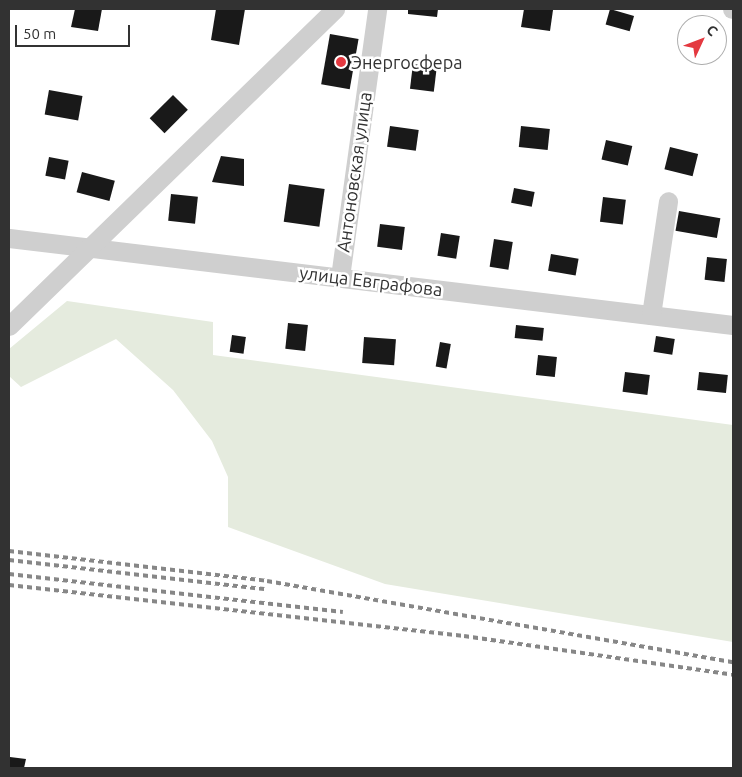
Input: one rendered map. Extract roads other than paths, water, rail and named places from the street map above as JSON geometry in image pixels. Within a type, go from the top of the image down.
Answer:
[{"type":"street","points":[[9,326],[88,247],[335,9]]},
{"type":"street","name":"Антоновская улица","points":[[340,277],[377,9]]},
{"type":"street","points":[[651,315],[668,201]]},
{"type":"street","name":"улица Евграфова","points":[[9,238],[733,325]]},
{"type":"railway","points":[[9,551],[267,581],[733,662]]},
{"type":"railway","points":[[9,560],[264,589]]},
{"type":"railway","points":[[9,574],[343,612]]},
{"type":"railway","points":[[9,585],[464,636],[733,675]]},
{"type":"place","name":"Энергосфера","points":[[341,62]]}]
